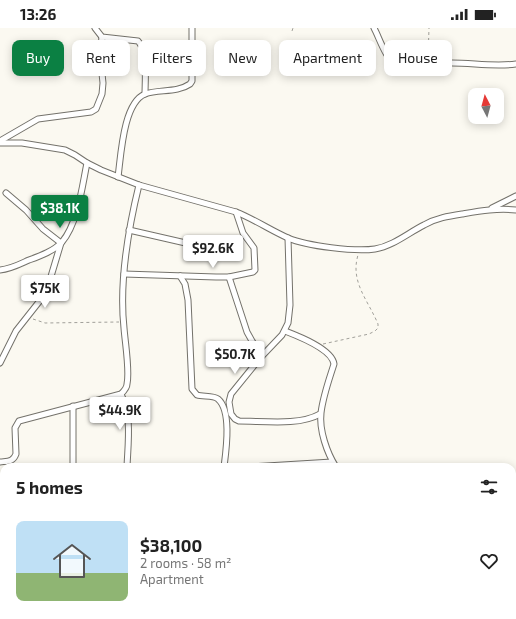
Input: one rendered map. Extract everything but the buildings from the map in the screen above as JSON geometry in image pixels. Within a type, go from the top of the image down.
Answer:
[{"type":"street","points":[[0,142],[38,119],[91,112],[96,109],[102,94],[100,56],[102,37],[95,28]]},
{"type":"street","points":[[118,176],[129,113],[137,99],[145,94],[178,89],[190,84],[192,80],[192,28]]},
{"type":"street","points":[[374,28],[384,50]]},
{"type":"street","points":[[102,37],[138,41],[142,45],[145,61],[145,94]]},
{"type":"street","points":[[452,63],[505,66],[516,64]]},
{"type":"street","points":[[0,142],[22,143],[65,150],[87,163],[139,185],[236,212],[252,218],[288,238],[312,244],[359,250],[376,249],[396,241],[425,224],[435,220],[490,209],[516,210]]},
{"type":"street","points":[[0,362],[16,331],[46,293],[61,243],[74,218],[87,163]]},
{"type":"street","points":[[0,462],[11,461],[16,454],[15,428],[19,421],[124,392],[128,382],[123,322],[124,274],[129,230],[139,185]]},
{"type":"street","points":[[6,193],[26,210],[43,229],[61,243]]},
{"type":"street","points":[[490,209],[516,196]]},
{"type":"street","points":[[124,274],[229,277],[252,273],[254,271],[254,248],[243,233],[236,212]]},
{"type":"street","points":[[129,230],[214,248]]},
{"type":"street","points":[[288,238],[290,305],[288,323],[285,331],[261,357],[231,394],[229,402],[231,414],[234,419],[239,420],[291,421],[311,419],[320,414]]},
{"type":"street","points":[[0,270],[17,266],[39,256],[61,243]]},
{"type":"street","points":[[180,276],[185,284],[188,295],[192,389],[197,395],[217,398],[222,404],[227,427],[224,463]]},
{"type":"street","points":[[229,277],[246,332],[261,357]]},
{"type":"street","points":[[285,331],[314,345],[330,355],[334,362],[320,414],[323,434],[332,462],[315,463]]},
{"type":"street","points":[[121,394],[126,404],[128,416],[127,463]]},
{"type":"street","points":[[73,406],[73,463]]},
{"type":"path","points":[[429,28],[429,40]]},
{"type":"path","points":[[314,345],[369,334],[378,328],[376,320],[362,293],[355,273],[355,265],[359,250]]},
{"type":"path","points":[[27,317],[45,323],[92,321],[123,322]]}]
